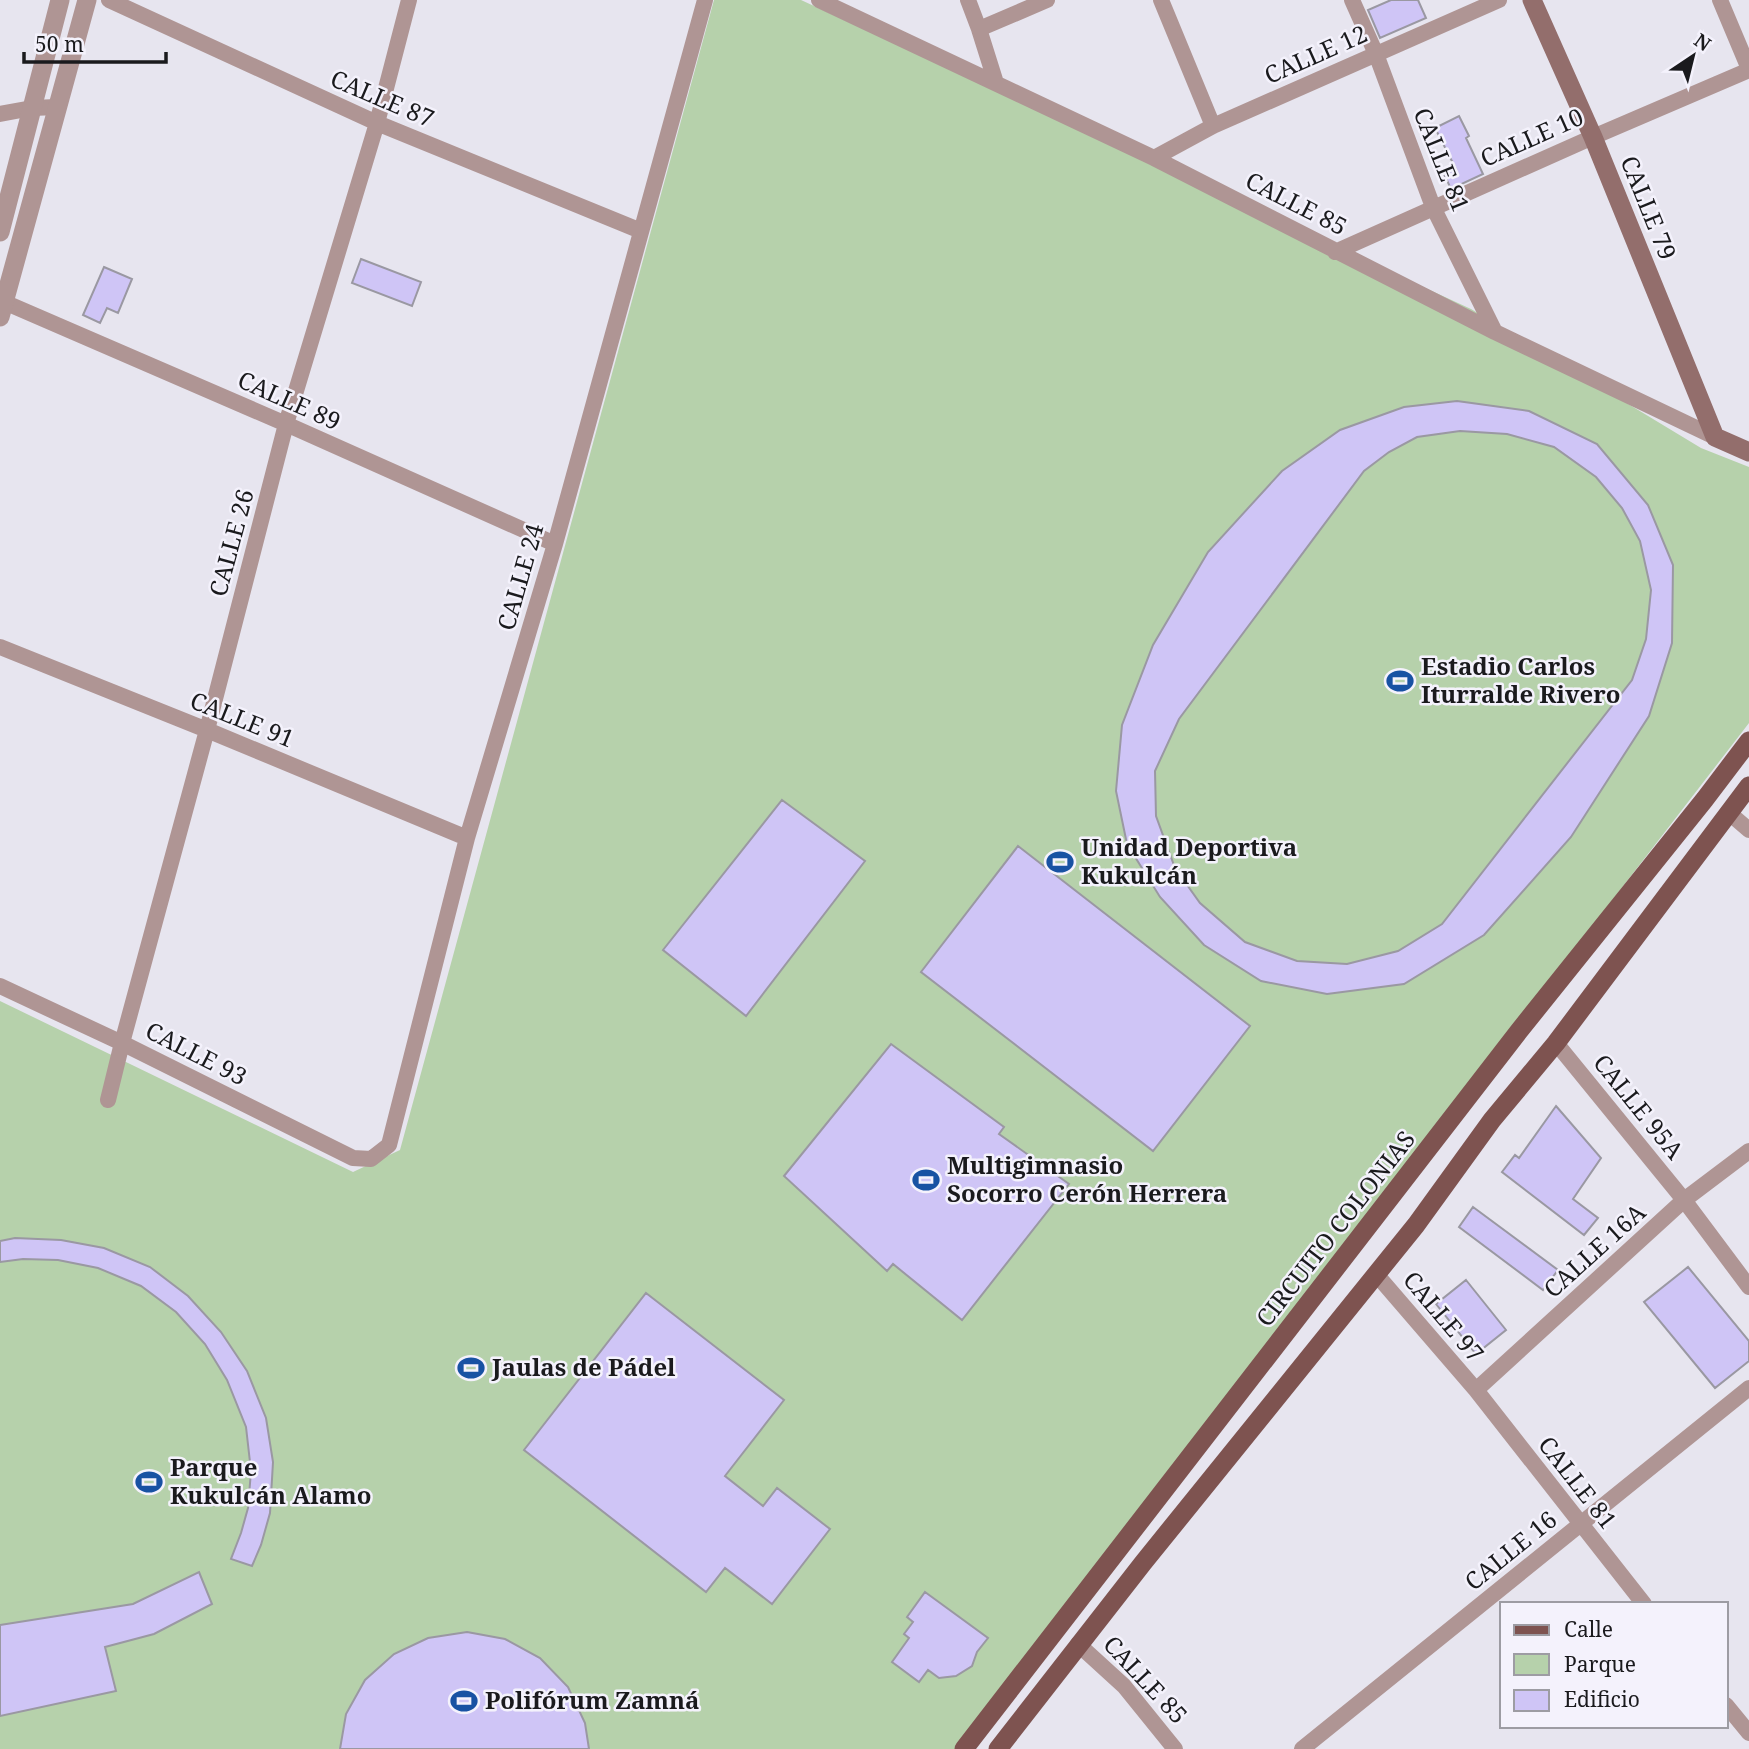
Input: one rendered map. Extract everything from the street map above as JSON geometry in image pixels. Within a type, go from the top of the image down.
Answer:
[{"type":"main road","name":"CALLE 79","points":[[1532,0],[1593,136],[1715,437]]},
{"type":"main road","name":"CALLE 85","points":[[1715,437],[1749,452]]},
{"type":"main road","name":"CIRCUITO COLONIAS","points":[[964,1749],[1519,1031],[1749,741]]},
{"type":"main road","points":[[998,1749],[1078,1644],[1416,1225],[1492,1120],[1556,1043],[1749,786]]},
{"type":"main road","points":[[1121,1546],[1143,1563]]},
{"type":"street","points":[[1,225],[60,0]]},
{"type":"street","points":[[2,310],[87,0]]},
{"type":"street","name":"CALLE 87","points":[[108,0],[377,122],[642,231]]},
{"type":"street","name":"CALLE 26","points":[[108,1100],[286,424],[377,122],[409,0]]},
{"type":"street","name":"CALLE 24","points":[[371,1160],[389,1145],[467,838],[555,544],[705,0]]},
{"type":"street","name":"CALLE 85","points":[[819,0],[1154,158],[1495,332],[1715,437]]},
{"type":"street","points":[[968,0],[996,83]]},
{"type":"street","points":[[979,29],[1047,0]]},
{"type":"street","points":[[1161,0],[1213,126]]},
{"type":"street","name":"CALLE 81","points":[[1352,0],[1376,54],[1433,207],[1495,332]]},
{"type":"street","name":"CALLE 12","points":[[1154,158],[1213,126],[1499,0]]},
{"type":"street","points":[[1720,0],[1749,69]]},
{"type":"street","name":"CALLE 10","points":[[1335,252],[1749,69]]},
{"type":"street","points":[[0,114],[57,107]]},
{"type":"street","name":"CALLE 89","points":[[2,310],[286,424],[555,544]]},
{"type":"street","name":"CALLE 91","points":[[0,647],[467,838]]},
{"type":"street","points":[[1728,812],[1749,830]]},
{"type":"street","name":"CALLE 93","points":[[0,986],[122,1043],[353,1158],[371,1160]]},
{"type":"street","name":"CALLE 95A","points":[[1556,1043],[1684,1200]]},
{"type":"street","name":"CALLE 16A","points":[[1476,1390],[1684,1200],[1749,1151]]},
{"type":"street","points":[[1684,1200],[1749,1287]]},
{"type":"street","name":"CALLE 97","points":[[1376,1274],[1476,1390]]},
{"type":"street","name":"CALLE 16","points":[[1302,1749],[1749,1388]]},
{"type":"street","name":"CALLE 81","points":[[1476,1390],[1642,1602]]},
{"type":"street","name":"CALLE 85","points":[[1078,1644],[1124,1686],[1175,1749]]},
{"type":"street","points":[[1728,1707],[1749,1733]]},
{"type":"green space","name":"Unidad Deportiva Kukulcán","points":[[714,0],[801,0],[1471,309],[1701,448],[1749,467],[1749,723],[957,1749],[0,1749],[0,1001],[353,1172],[400,1150]]},
{"type":"building","points":[[1391,0],[1418,0],[1426,18],[1380,38],[1368,10]]},
{"type":"building","points":[[1459,116],[1483,174],[1451,189],[1444,174],[1456,169],[1435,128]]},
{"type":"building","points":[[361,259],[421,282],[412,306],[352,283]]},
{"type":"building","points":[[104,267],[132,279],[118,313],[107,308],[100,323],[83,315]]},
{"type":"building","points":[[1457,401],[1529,411],[1597,444],[1648,505],[1673,565],[1672,643],[1649,716],[1571,837],[1484,935],[1404,984],[1327,994],[1261,981],[1204,945],[1160,897],[1127,844],[1116,791],[1122,725],[1153,645],[1208,552],[1282,471],[1340,430],[1404,407]],"holes":[[[1460,431],[1507,434],[1554,447],[1596,477],[1622,508],[1640,541],[1651,590],[1646,639],[1632,680],[1442,924],[1398,951],[1347,964],[1297,961],[1245,942],[1200,903],[1175,868],[1156,816],[1155,771],[1179,719],[1364,471],[1389,452],[1417,437]]]},
{"type":"building","points":[[782,800],[865,861],[746,1016],[663,950]]},
{"type":"building","points":[[1018,846],[1250,1026],[1153,1151],[921,972]]},
{"type":"building","name":"Multigimnasio Socorro Cerón Herrera","points":[[891,1044],[1004,1127],[999,1134],[1069,1184],[962,1320],[893,1264],[887,1271],[784,1176]]},
{"type":"building","points":[[1556,1106],[1601,1158],[1573,1199],[1598,1218],[1584,1235],[1502,1172],[1515,1155],[1519,1158]]},
{"type":"building","points":[[1473,1207],[1558,1270],[1543,1290],[1459,1227]]},
{"type":"building","points":[[15,1238],[61,1240],[104,1248],[150,1267],[188,1296],[221,1332],[247,1371],[266,1418],[273,1462],[270,1513],[252,1566],[231,1559],[248,1508],[251,1471],[246,1427],[227,1380],[205,1344],[176,1312],[141,1286],[98,1268],[58,1260],[23,1259],[0,1262],[0,1241]]},
{"type":"building","points":[[1688,1267],[1749,1341],[1749,1361],[1715,1388],[1644,1302]]},
{"type":"building","points":[[1466,1280],[1506,1330],[1476,1354],[1436,1304]]},
{"type":"building","points":[[646,1293],[784,1400],[725,1476],[763,1506],[777,1488],[830,1529],[772,1604],[725,1568],[706,1592],[524,1450]]},
{"type":"building","points":[[199,1572],[212,1604],[154,1634],[105,1647],[116,1691],[0,1716],[0,1625],[133,1604]]},
{"type":"building","points":[[925,1592],[988,1638],[977,1652],[972,1666],[956,1676],[939,1678],[928,1670],[919,1682],[892,1662],[909,1638],[904,1634],[913,1622],[907,1617]]},
{"type":"building","name":"Polifórum Zamná","points":[[467,1632],[505,1639],[540,1658],[568,1687],[585,1723],[589,1749],[340,1749],[346,1714],[365,1680],[394,1654],[428,1638]]},
{"type":"place","name":"Estadio Carlos Iturralde Rivero","points":[[1400,681]]},
{"type":"place","name":"Unidad Deportiva Kukulcán","points":[[1060,862]]},
{"type":"place","name":"Multigimnasio Socorro Cerón Herrera","points":[[926,1180]]},
{"type":"place","name":"Jaulas de Pádel","points":[[471,1368]]},
{"type":"place","name":"Parque Kukulcán Alamo","points":[[149,1482]]},
{"type":"place","name":"Polifórum Zamná","points":[[464,1701]]}]
